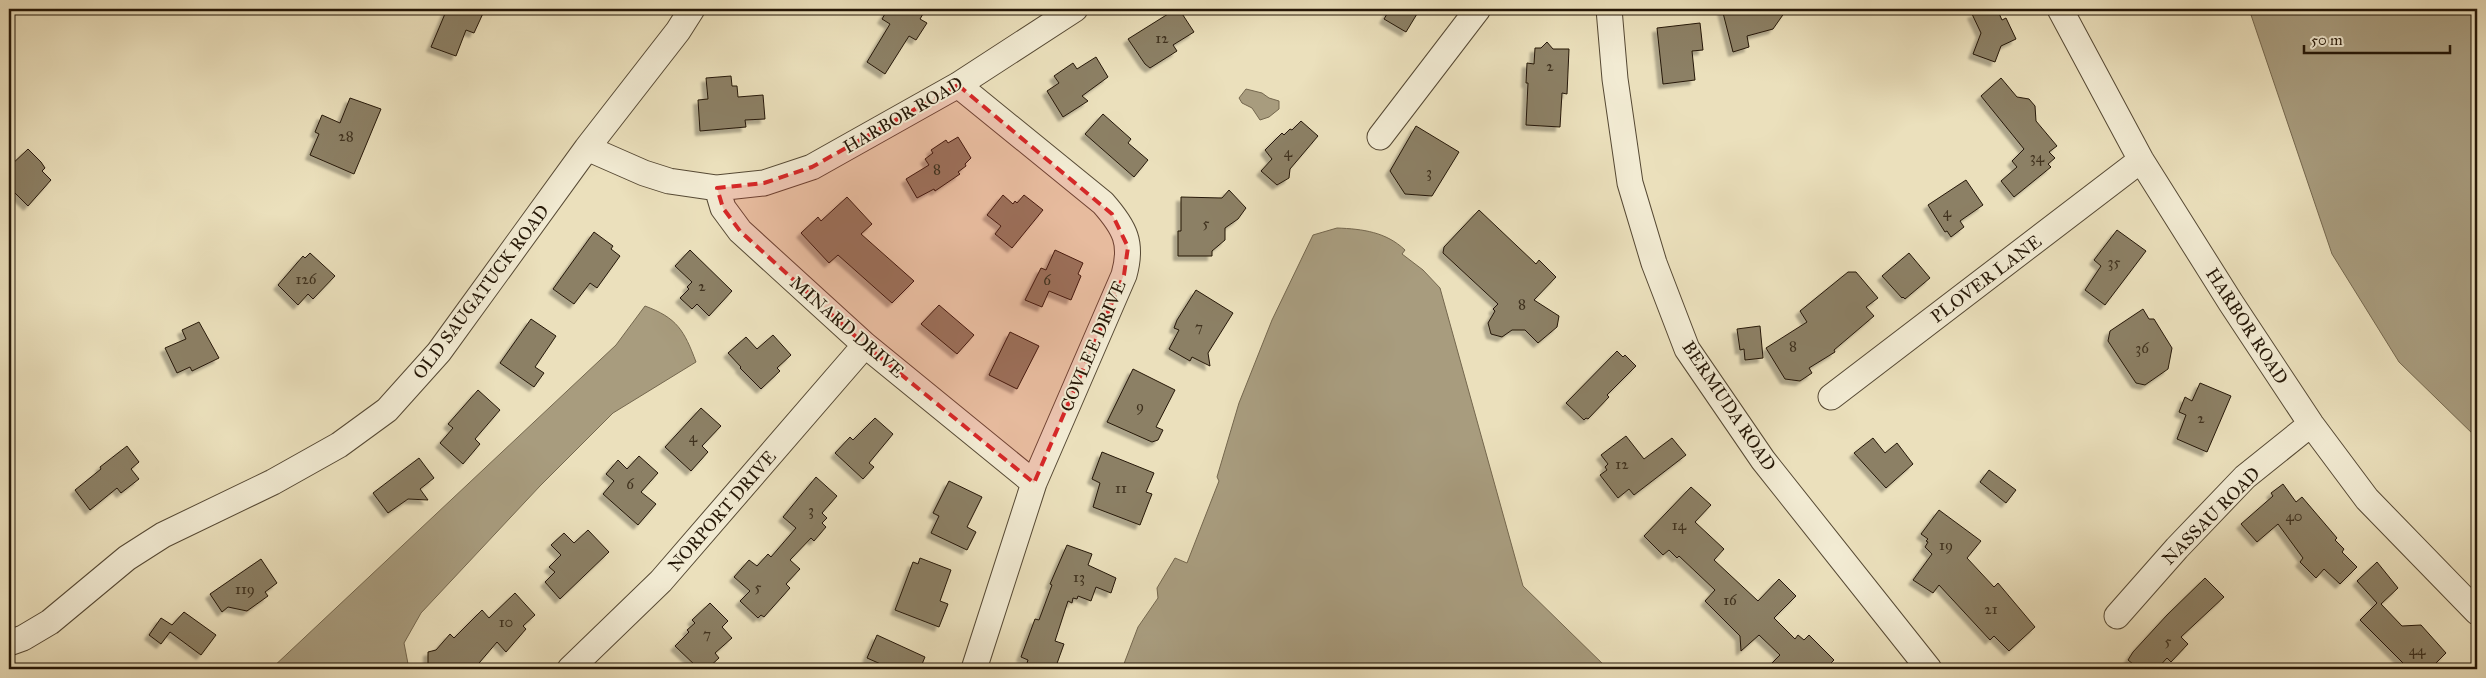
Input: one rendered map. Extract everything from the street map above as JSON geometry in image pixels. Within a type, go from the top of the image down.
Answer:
[{"type":"street","name":"OLD SAUGATUCK ROAD","points":[[9,643],[23,638],[50,622],[127,558],[163,536],[273,482],[339,446],[387,410],[440,352],[587,148],[678,31],[692,9]]},
{"type":"street","name":"HARBOR ROAD","points":[[717,188],[764,183],[812,168],[958,84],[1076,9]]},
{"type":"street","points":[[1380,137],[1478,9]]},
{"type":"street","name":"BERMUDA ROAD","points":[[1609,9],[1615,79],[1630,183],[1654,263],[1687,350],[1763,460],[1929,669]]},
{"type":"street","name":"HARBOR ROAD","points":[[2060,9],[2141,160],[2231,303],[2311,424],[2367,499],[2477,612]]},
{"type":"street","name":"COVLEE DRIVE","points":[[958,84],[1103,203],[1121,226],[1128,247],[1128,261],[1124,275],[1034,483],[974,669]]},
{"type":"street","points":[[587,148],[644,173],[669,181],[717,188]]},
{"type":"street","name":"PLOVER LANE","points":[[1831,397],[2141,160]]},
{"type":"street","name":"MINARD DRIVE","points":[[717,188],[723,208],[740,231],[865,345],[1034,483]]},
{"type":"street","name":"NORPORT DRIVE","points":[[570,669],[660,582],[865,345]]},
{"type":"street","name":"NASSAU ROAD","points":[[2117,616],[2177,548],[2245,478],[2311,424]]},
{"type":"highlighted area","points":[[958,85],[1112,214],[1128,247],[1124,275],[1034,483],[865,345],[740,231],[723,208],[717,188],[764,183],[812,167]]},
{"type":"shaded area","points":[[2249,9],[2477,9],[2477,438],[2399,362],[2332,254]]},
{"type":"shaded area","points":[[1246,89],[1262,93],[1269,98],[1279,101],[1279,109],[1269,117],[1260,120],[1252,108],[1242,103],[1239,98]]},
{"type":"shaded area","points":[[1337,228],[1356,229],[1382,235],[1390,239],[1405,250],[1402,254],[1423,270],[1440,288],[1523,586],[1608,669],[1122,669],[1138,627],[1158,598],[1157,588],[1175,558],[1187,563],[1219,481],[1217,477],[1239,403],[1272,320],[1313,235]]},
{"type":"shaded area","points":[[645,306],[665,315],[678,326],[696,362],[613,413],[540,486],[421,613],[404,643],[409,669],[271,669],[616,345]]},
{"type":"building","points":[[447,9],[485,9],[474,33],[466,30],[456,56],[431,47]]},
{"type":"building","points":[[888,9],[926,9],[920,19],[927,23],[916,40],[909,36],[885,74],[867,62],[890,24],[882,19]]},
{"type":"building","points":[[1176,9],[1179,9],[1194,32],[1173,45],[1177,51],[1150,68],[1145,64],[1128,39]]},
{"type":"building","points":[[1390,9],[1420,9],[1406,32],[1384,19]]},
{"type":"building","points":[[1722,9],[1787,9],[1773,29],[1747,36],[1749,47],[1733,52]]},
{"type":"building","points":[[1984,9],[1997,9],[2002,20],[2006,18],[2016,39],[2001,46],[1995,62],[1973,54],[1981,33],[1972,14]]},
{"type":"building","points":[[1700,23],[1703,50],[1692,51],[1695,80],[1663,84],[1657,28]]},
{"type":"building","points":[[1547,42],[1553,49],[1569,49],[1567,94],[1562,93],[1560,127],[1526,125],[1527,63],[1534,64],[1535,48],[1541,48]]},
{"type":"building","points":[[1096,57],[1108,77],[1082,96],[1088,101],[1063,117],[1047,91],[1059,83],[1054,76],[1073,63],[1077,69]]},
{"type":"building","points":[[731,76],[732,86],[737,86],[738,97],[763,95],[765,119],[745,120],[746,127],[700,131],[698,100],[708,99],[706,78]]},
{"type":"building","points":[[2001,78],[2017,97],[2029,99],[2035,106],[2036,121],[2057,146],[2049,152],[2055,158],[2048,164],[2051,167],[2014,197],[2001,181],[2017,167],[2012,161],[2024,149],[1981,96]]},
{"type":"building","points":[[350,98],[381,109],[354,174],[310,155],[319,134],[315,132],[322,115],[340,123]]},
{"type":"building","points":[[1103,114],[1131,139],[1128,143],[1148,160],[1134,177],[1085,134]]},
{"type":"building","points":[[1301,121],[1318,136],[1290,169],[1289,178],[1277,185],[1261,171],[1272,159],[1265,150],[1282,133],[1284,135],[1290,129],[1292,130]]},
{"type":"building","points":[[1416,126],[1459,152],[1432,196],[1405,194],[1390,171]]},
{"type":"building","points":[[958,137],[971,158],[965,164],[966,166],[958,172],[960,174],[935,191],[934,189],[917,198],[906,179],[929,165],[925,159],[933,153],[931,150],[946,140],[948,143]]},
{"type":"building","points":[[28,149],[41,162],[45,168],[42,171],[51,180],[28,206],[9,187],[9,167]]},
{"type":"building","points":[[1966,180],[1983,205],[1960,221],[1964,227],[1951,237],[1947,231],[1945,232],[1928,205]]},
{"type":"building","points":[[1229,190],[1246,208],[1238,219],[1225,228],[1225,240],[1212,251],[1212,256],[1178,256],[1178,231],[1181,231],[1181,197],[1222,198]]},
{"type":"building","points":[[1003,195],[1013,204],[1015,201],[1017,203],[1024,195],[1043,210],[1012,248],[995,234],[1001,226],[987,215]]},
{"type":"building","points":[[847,197],[872,224],[861,234],[914,281],[892,303],[838,255],[829,263],[801,233],[818,217],[821,221]]},
{"type":"building","points":[[1479,210],[1536,264],[1539,260],[1556,277],[1534,300],[1559,316],[1557,327],[1538,343],[1525,330],[1512,330],[1502,337],[1491,334],[1488,323],[1495,311],[1493,309],[1498,304],[1443,253],[1444,247]]},
{"type":"building","points":[[2117,230],[2146,251],[2105,305],[2085,290],[2101,266],[2094,260]]},
{"type":"building","points":[[594,232],[613,246],[611,249],[620,256],[597,288],[590,283],[574,304],[553,289]]},
{"type":"building","points":[[690,250],[732,291],[709,316],[697,304],[692,309],[680,298],[689,289],[687,287],[692,282],[675,266]]},
{"type":"building","points":[[1055,250],[1083,263],[1078,274],[1081,276],[1071,300],[1049,291],[1042,307],[1025,300],[1041,268],[1046,270]]},
{"type":"building","points":[[310,253],[335,276],[313,299],[308,294],[298,305],[278,285],[303,256],[305,258]]},
{"type":"building","points":[[1909,253],[1930,278],[1905,299],[1882,276]]},
{"type":"building","points":[[1848,272],[1856,272],[1878,298],[1866,307],[1874,316],[1834,350],[1835,352],[1809,368],[1812,373],[1800,381],[1785,379],[1766,348],[1807,322],[1800,311]]},
{"type":"building","points":[[1196,290],[1233,313],[1208,353],[1210,366],[1192,357],[1190,361],[1169,349],[1179,330],[1174,328],[1177,320]]},
{"type":"building","points":[[939,305],[974,335],[957,354],[921,324]]},
{"type":"building","points":[[2143,309],[2149,319],[2154,319],[2172,348],[2168,369],[2145,385],[2136,383],[2108,341],[2110,331]]},
{"type":"building","points":[[531,319],[556,336],[535,367],[544,373],[534,387],[500,363]]},
{"type":"building","points":[[199,322],[219,358],[192,371],[190,367],[177,373],[165,348],[186,339],[182,330]]},
{"type":"building","points":[[1760,326],[1763,358],[1745,360],[1744,349],[1740,350],[1737,329]]},
{"type":"building","points":[[1010,332],[1039,346],[1017,389],[989,375]]},
{"type":"building","points":[[773,335],[791,355],[777,368],[780,371],[761,389],[728,353],[746,337],[757,349]]},
{"type":"building","points":[[1617,351],[1623,357],[1625,355],[1636,366],[1607,395],[1609,397],[1588,419],[1584,420],[1566,403]]},
{"type":"building","points":[[1133,369],[1175,390],[1156,427],[1163,430],[1158,440],[1152,442],[1107,422]]},
{"type":"building","points":[[2200,383],[2231,396],[2207,452],[2177,439],[2186,415],[2179,412],[2185,397],[2192,401]]},
{"type":"building","points":[[478,390],[500,410],[475,439],[480,444],[463,464],[440,443],[453,428],[448,424]]},
{"type":"building","points":[[701,408],[721,426],[702,446],[708,452],[691,471],[665,447]]},
{"type":"building","points":[[875,418],[893,434],[869,463],[874,467],[863,479],[835,453],[850,437],[853,440]]},
{"type":"building","points":[[1626,436],[1644,459],[1672,438],[1686,455],[1634,495],[1629,489],[1618,498],[1600,475],[1607,470],[1605,467],[1608,464],[1601,455]]},
{"type":"building","points":[[1873,438],[1885,453],[1897,443],[1913,464],[1886,488],[1854,453]]},
{"type":"building","points":[[127,446],[139,462],[131,469],[139,479],[121,493],[117,488],[90,510],[75,490]]},
{"type":"building","points":[[1102,452],[1154,473],[1146,492],[1152,494],[1140,525],[1093,507],[1100,483],[1092,479]]},
{"type":"building","points":[[639,456],[658,473],[641,492],[656,504],[638,525],[603,494],[614,481],[606,474],[618,460],[627,469]]},
{"type":"building","points":[[419,458],[434,478],[420,489],[428,500],[408,499],[388,513],[373,493]]},
{"type":"building","points":[[1989,470],[2016,490],[2006,503],[1980,482]]},
{"type":"building","points":[[816,477],[837,496],[822,513],[827,518],[822,523],[826,527],[814,541],[811,538],[790,560],[800,569],[786,584],[790,588],[764,617],[761,615],[758,618],[740,601],[750,591],[734,577],[749,560],[757,566],[768,554],[771,557],[796,528],[783,517]]},
{"type":"building","points":[[949,481],[982,497],[967,527],[976,532],[967,550],[931,533],[939,516],[933,513]]},
{"type":"building","points":[[2283,484],[2296,502],[2302,497],[2337,538],[2335,540],[2344,549],[2342,552],[2357,567],[2340,584],[2324,569],[2316,578],[2300,562],[2303,558],[2278,524],[2257,542],[2241,524],[2273,496],[2271,493]]},
{"type":"building","points":[[1691,487],[1711,505],[1695,522],[1724,549],[1714,560],[1758,601],[1779,579],[1796,596],[1774,618],[1795,639],[1798,635],[1804,640],[1809,635],[1834,660],[1825,669],[1766,669],[1780,655],[1759,635],[1741,651],[1740,636],[1705,601],[1715,590],[1679,556],[1677,558],[1669,550],[1663,555],[1644,536]]},
{"type":"building","points":[[1939,510],[1981,541],[1967,558],[1994,587],[1998,583],[2035,627],[2009,651],[1994,636],[1990,640],[1939,585],[1933,593],[1913,580],[1932,554],[1925,547],[1928,539],[1921,534]]},
{"type":"building","points":[[588,530],[609,552],[560,599],[545,582],[555,572],[549,567],[561,555],[551,545],[564,533],[574,543]]},
{"type":"building","points":[[1067,545],[1092,554],[1088,565],[1116,578],[1111,593],[1096,587],[1091,601],[1078,596],[1077,599],[1073,598],[1072,603],[1068,601],[1055,641],[1064,644],[1055,669],[1025,669],[1028,660],[1021,657],[1035,619],[1039,620],[1052,585],[1050,584]]},
{"type":"building","points":[[920,558],[951,570],[940,601],[948,604],[939,627],[895,610],[913,562],[918,564]]},
{"type":"building","points":[[261,559],[277,583],[265,592],[268,596],[247,611],[228,607],[222,612],[210,594]]},
{"type":"building","points":[[2377,562],[2398,588],[2381,604],[2402,626],[2421,625],[2446,653],[2430,669],[2409,669],[2360,620],[2377,603],[2357,581]]},
{"type":"building","points":[[2205,578],[2224,597],[2181,637],[2188,644],[2171,662],[2167,658],[2157,669],[2139,669],[2128,660],[2167,615]]},
{"type":"building","points":[[515,593],[535,615],[523,626],[526,629],[506,652],[497,642],[474,669],[428,669],[428,652],[436,650],[450,634],[454,638],[482,610],[489,618]]},
{"type":"building","points":[[710,603],[728,621],[722,627],[732,638],[715,653],[719,658],[707,669],[699,669],[675,646],[695,623],[692,620]]},
{"type":"building","points":[[184,612],[216,635],[201,655],[170,632],[161,644],[149,635],[161,618],[172,625]]},
{"type":"building","points":[[877,635],[925,657],[920,669],[892,669],[867,658]]}]
